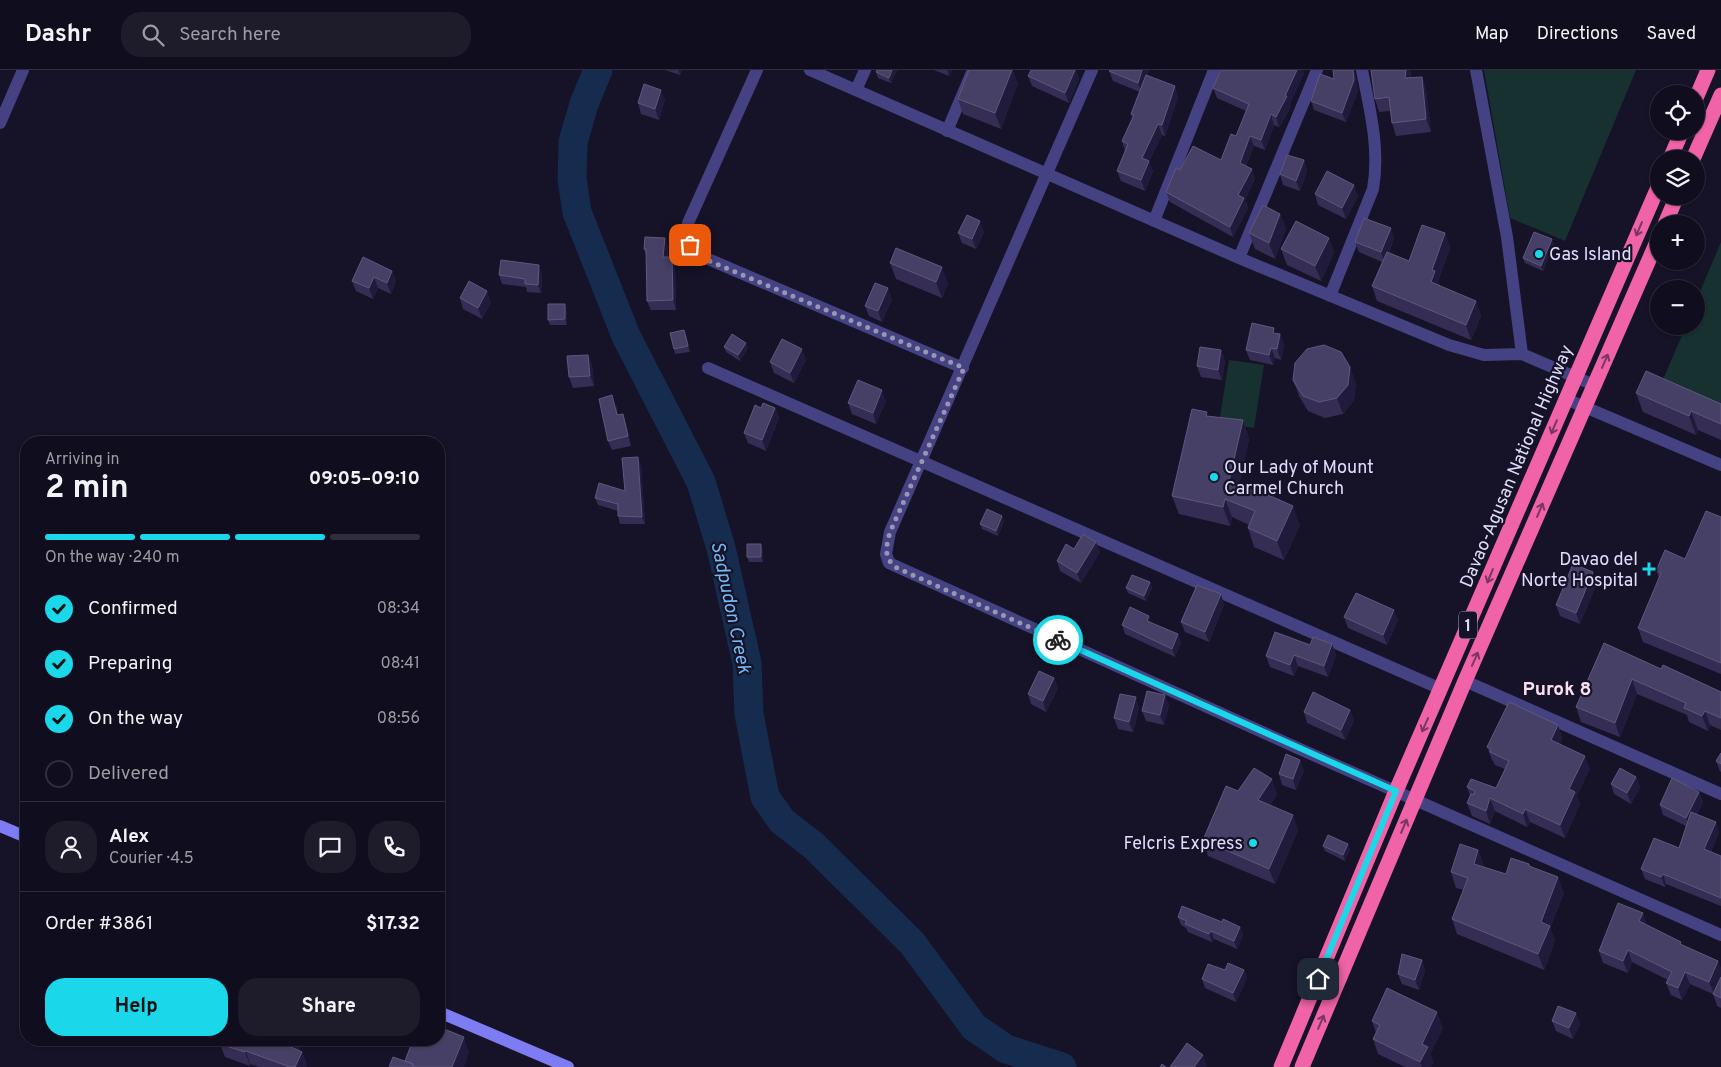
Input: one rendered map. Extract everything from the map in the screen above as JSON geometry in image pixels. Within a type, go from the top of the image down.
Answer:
[{"type":"highway","points":[[1702,85],[1708,70]]},
{"type":"highway","points":[[1697,150],[1721,94]]},
{"type":"highway","points":[[1683,140],[1691,150]]},
{"type":"highway","name":"Davao-Agusan National Highway","points":[[1281,1067],[1396,791],[1650,205]]},
{"type":"highway","name":"1","points":[[1302,1067],[1415,799],[1650,257]]},
{"type":"highway","points":[[1506,536],[1525,544]]},
{"type":"highway","points":[[1354,892],[1373,899]]},
{"type":"main road","points":[[0,826],[20,834]]},
{"type":"main road","points":[[445,1015],[568,1067]]},
{"type":"street","points":[[0,123],[23,70]]},
{"type":"street","points":[[757,70],[688,223],[687,236],[694,253],[964,368]]},
{"type":"street","points":[[810,70],[1330,296],[1467,351],[1493,355],[1522,354],[1594,385]]},
{"type":"street","points":[[856,90],[864,70]]},
{"type":"street","points":[[947,130],[973,70]]},
{"type":"street","points":[[1092,70],[964,368],[890,532],[886,554],[889,563],[1721,935]]},
{"type":"street","points":[[1154,221],[1214,70]]},
{"type":"street","points":[[1239,258],[1317,70]]},
{"type":"street","points":[[1330,296],[1373,189],[1376,174],[1376,145],[1362,70]]},
{"type":"street","points":[[1476,70],[1505,228],[1522,354]]},
{"type":"street","points":[[708,368],[1441,688]]},
{"type":"street","points":[[1566,399],[1721,465]]},
{"type":"street","points":[[1466,681],[1721,794]]},
{"type":"green space","points":[[1484,70],[1636,70],[1565,241],[1510,218]]},
{"type":"green space","points":[[1721,242],[1721,417],[1658,391],[1682,335],[1705,335],[1705,280]]},
{"type":"green space","points":[[1229,360],[1264,365],[1254,428],[1219,423]]},
{"type":"building","points":[[877,70],[892,70],[889,78],[876,72]]},
{"type":"building","points":[[969,70],[1012,70],[995,113],[958,99]]},
{"type":"building","points":[[1031,70],[1075,70],[1065,93],[1028,76]]},
{"type":"building","points":[[1110,70],[1142,70],[1138,83]]},
{"type":"building","points":[[1221,70],[1297,70],[1276,117],[1271,114],[1261,140],[1250,136],[1240,163],[1252,169],[1238,195],[1244,198],[1230,227],[1166,192],[1176,168],[1180,170],[1193,146],[1221,160],[1231,134],[1236,136],[1249,104],[1213,88]]},
{"type":"building","points":[[1333,70],[1353,70],[1354,80],[1342,113],[1311,101],[1320,74],[1334,79]]},
{"type":"building","points":[[1371,70],[1406,70],[1405,78],[1422,77],[1426,119],[1392,123],[1389,97],[1375,99]]},
{"type":"building","points":[[1146,75],[1175,86],[1162,125],[1158,124],[1142,158],[1149,161],[1141,180],[1117,171],[1128,144],[1122,141],[1134,115],[1131,114]]},
{"type":"building","points":[[644,84],[661,90],[655,109],[638,103]]},
{"type":"building","points":[[1287,155],[1304,160],[1296,181],[1280,174]]},
{"type":"building","points":[[1327,171],[1354,185],[1342,208],[1315,194]]},
{"type":"building","points":[[1263,205],[1280,214],[1269,243],[1249,233]]},
{"type":"building","points":[[967,215],[980,221],[972,239],[958,233]]},
{"type":"building","points":[[1364,218],[1391,228],[1381,252],[1355,242]]},
{"type":"building","points":[[1296,221],[1329,238],[1315,266],[1281,249]]},
{"type":"building","points":[[1422,225],[1445,233],[1432,270],[1435,271],[1431,282],[1476,301],[1466,325],[1372,286],[1387,252],[1409,261]]},
{"type":"building","name":"Gas Island","points":[[1534,232],[1552,239],[1541,266],[1523,258]]},
{"type":"building","points":[[645,237],[665,238],[663,257],[672,257],[673,300],[647,301]]},
{"type":"building","points":[[896,248],[942,267],[936,282],[890,263]]},
{"type":"building","points":[[363,257],[392,271],[387,283],[374,277],[369,288],[352,281]]},
{"type":"building","points":[[501,260],[539,265],[538,285],[525,284],[525,279],[499,275]]},
{"type":"building","points":[[469,281],[487,291],[478,308],[460,298]]},
{"type":"building","points":[[875,283],[888,288],[878,311],[865,306]]},
{"type":"building","points":[[548,304],[565,304],[565,319],[548,320]]},
{"type":"building","points":[[1252,323],[1274,328],[1273,333],[1280,334],[1277,349],[1271,348],[1269,355],[1246,350]]},
{"type":"building","points":[[684,330],[688,346],[674,349],[670,333]]},
{"type":"building","points":[[732,334],[746,343],[738,355],[724,347]]},
{"type":"building","points":[[782,339],[802,349],[790,373],[770,362]]},
{"type":"building","points":[[1324,345],[1341,352],[1350,367],[1348,385],[1337,398],[1319,402],[1303,396],[1293,380],[1295,363],[1307,349]]},
{"type":"building","points":[[1200,347],[1221,350],[1218,370],[1197,366]]},
{"type":"building","points":[[588,355],[590,376],[569,377],[567,356]]},
{"type":"building","points":[[1646,371],[1721,404],[1721,424],[1691,411],[1689,416],[1636,393]]},
{"type":"building","points":[[858,380],[882,390],[873,413],[848,403]]},
{"type":"building","points":[[612,395],[617,415],[623,414],[628,436],[608,441],[599,399]]},
{"type":"building","points":[[763,403],[775,408],[762,440],[744,433],[755,405],[761,408]]},
{"type":"building","points":[[1192,409],[1207,412],[1206,416],[1243,420],[1229,481],[1263,495],[1264,493],[1293,506],[1277,541],[1248,528],[1255,511],[1225,499],[1223,507],[1172,496]]},
{"type":"building","points":[[638,457],[642,517],[618,516],[618,504],[595,498],[599,483],[625,491],[622,458]]},
{"type":"building","points":[[987,509],[1002,516],[996,531],[980,524]]},
{"type":"building","points":[[1706,511],[1721,517],[1721,663],[1638,628],[1661,573],[1656,571],[1665,550],[1685,559]]},
{"type":"building","points":[[1083,534],[1096,542],[1077,573],[1057,561],[1066,544],[1074,549]]},
{"type":"building","points":[[747,544],[761,544],[761,557],[747,557]]},
{"type":"building","points":[[1573,564],[1593,572],[1576,613],[1556,605]]},
{"type":"building","points":[[1132,575],[1150,582],[1144,596],[1126,588]]},
{"type":"building","points":[[1197,585],[1221,594],[1205,632],[1181,622]]},
{"type":"building","points":[[1356,593],[1394,610],[1383,635],[1344,617]]},
{"type":"building","points":[[1130,607],[1149,616],[1147,621],[1178,634],[1172,649],[1122,625]]},
{"type":"building","points":[[1275,632],[1310,645],[1313,637],[1332,644],[1324,666],[1294,655],[1290,665],[1266,656]]},
{"type":"building","points":[[1604,643],[1661,669],[1663,665],[1721,692],[1721,718],[1705,711],[1702,716],[1684,708],[1686,703],[1632,679],[1615,723],[1576,707]]},
{"type":"building","points":[[1039,671],[1054,678],[1043,701],[1028,694]]},
{"type":"building","points":[[1147,691],[1165,695],[1160,715],[1142,711]]},
{"type":"building","points":[[1313,692],[1350,710],[1341,730],[1304,712]]},
{"type":"building","points":[[1120,694],[1136,697],[1129,722],[1114,718]]},
{"type":"building","points":[[1509,702],[1558,725],[1551,740],[1585,756],[1569,789],[1575,792],[1560,825],[1525,809],[1523,814],[1490,798],[1486,811],[1467,803],[1471,794],[1474,795],[1475,791],[1467,787],[1471,779],[1496,788],[1509,761],[1490,752],[1491,749],[1487,747]]},
{"type":"building","points":[[1721,753],[1721,764],[1716,761]]},
{"type":"building","points":[[1286,754],[1300,760],[1293,779],[1279,774]]},
{"type":"building","name":"Felcris Express","points":[[1254,768],[1272,779],[1258,800],[1293,815],[1269,869],[1203,840],[1226,786],[1238,791]]},
{"type":"building","points":[[1620,768],[1636,777],[1627,793],[1611,784]]},
{"type":"building","points":[[1672,778],[1699,792],[1686,818],[1660,805]]},
{"type":"building","points":[[1691,812],[1716,822],[1704,849],[1721,856],[1721,898],[1663,874],[1661,877],[1641,869],[1654,838],[1679,848]]},
{"type":"building","points":[[1328,835],[1348,844],[1343,855],[1323,846]]},
{"type":"building","points":[[1460,844],[1478,850],[1474,864],[1506,874],[1511,858],[1558,877],[1541,922],[1550,926],[1538,954],[1452,919],[1468,878],[1451,872]]},
{"type":"building","points":[[1618,903],[1643,913],[1639,921],[1681,942],[1680,944],[1718,961],[1709,982],[1685,972],[1678,988],[1666,983],[1672,972],[1628,950],[1623,961],[1599,951]]},
{"type":"building","points":[[1182,906],[1222,922],[1223,919],[1240,927],[1234,941],[1211,931],[1209,934],[1185,924],[1187,921],[1178,917]]},
{"type":"building","points":[[1402,954],[1422,960],[1415,980],[1398,974]]},
{"type":"building","points":[[1228,963],[1244,970],[1233,993],[1202,979],[1208,964],[1225,970]]},
{"type":"building","points":[[1721,977],[1721,998],[1713,994]]},
{"type":"building","points":[[1387,988],[1437,1012],[1422,1044],[1428,1047],[1420,1062],[1373,1039],[1380,1025],[1372,1021]]},
{"type":"building","points":[[1558,1006],[1576,1013],[1569,1028],[1552,1021]]},
{"type":"building","points":[[445,1029],[464,1037],[452,1067],[414,1067],[413,1064],[405,1061],[411,1046],[445,1046]]},
{"type":"building","points":[[1187,1043],[1203,1055],[1194,1067],[1170,1067]]},
{"type":"building","points":[[226,1046],[291,1046],[302,1052],[295,1067],[290,1067]]},
{"type":"building","points":[[393,1057],[413,1064],[412,1067],[389,1067]]},
{"type":"waterway","name":"Sadpudon Creek","points":[[598,70],[584,104],[573,142],[572,179],[577,212],[626,336],[701,482],[721,548],[747,663],[749,714],[765,797],[782,821],[814,846],[912,943],[974,1027],[1006,1049],[1062,1067]]},
{"type":"way so far","points":[[690,245],[694,253],[702,258],[964,368],[890,532],[886,554],[889,563],[1058,640]]},
{"type":"place","name":"Gas Island","points":[[1539,254]]},
{"type":"place","name":"Our Lady of Mount Carmel Church","points":[[1214,477]]},
{"type":"place","name":"Davao del Norte Hospital","points":[[1649,569]]},
{"type":"place","name":"Felcris Express","points":[[1253,843]]},
{"type":"district","name":"Purok 8","points":[[1557,688]]},
{"type":"route","points":[[1058,640],[1396,791],[1318,979]]}]
